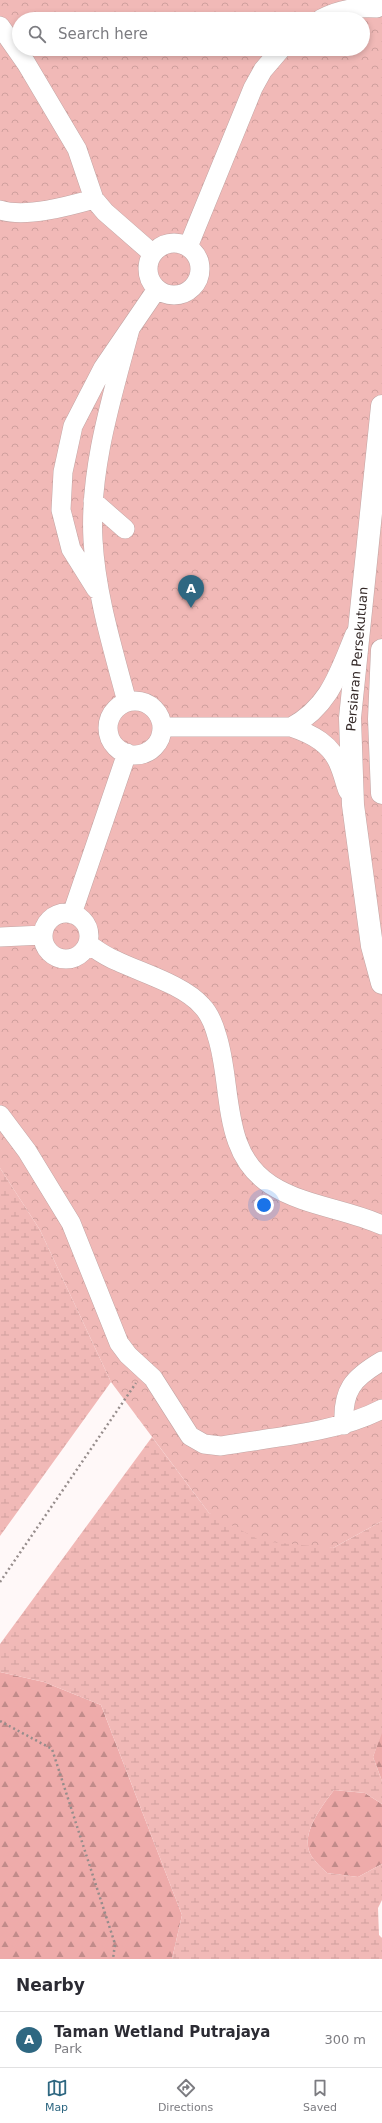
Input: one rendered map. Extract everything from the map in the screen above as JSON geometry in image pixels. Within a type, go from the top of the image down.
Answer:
[{"type":"main road","name":"Persiaran Persekutuan","points":[[382,406],[350,718],[354,805],[372,946],[382,982]]},
{"type":"main road","name":"Persiaran Persekutuan","points":[[382,650],[379,720],[382,793]]},
{"type":"street","points":[[336,12],[353,7],[378,8]]},
{"type":"street","points":[[0,26],[12,43]]},
{"type":"street","points":[[21,56],[77,149],[94,199],[105,212],[153,254]]},
{"type":"street","points":[[188,247],[253,88],[263,70],[275,56]]},
{"type":"street","points":[[0,210],[27,212],[73,205],[94,199]]},
{"type":"street","points":[[175,243],[188,247],[196,255],[200,267],[198,279],[191,289],[180,294],[168,295],[157,289],[151,282],[148,272],[148,263],[153,254],[163,245],[175,243]]},
{"type":"street","points":[[99,593],[71,549],[61,510],[63,472],[73,426],[103,368],[157,289]]},
{"type":"street","points":[[127,702],[99,593],[93,540],[93,501],[102,444],[130,329]]},
{"type":"street","points":[[93,501],[125,529]]},
{"type":"street","points":[[290,727],[305,719],[331,691],[359,625]]},
{"type":"street","points":[[139,701],[151,706],[159,715],[162,727],[160,740],[151,749],[139,754],[127,753],[117,748],[110,739],[108,728],[110,717],[117,708],[127,702],[139,701]]},
{"type":"street","points":[[162,727],[290,727],[307,732],[324,743],[336,756],[354,805]]},
{"type":"street","points":[[72,914],[127,753]]},
{"type":"street","points":[[62,913],[72,914],[81,918],[87,926],[89,935],[88,944],[82,953],[72,958],[61,958],[52,954],[45,945],[43,935],[46,925],[53,917],[62,913]]},
{"type":"street","points":[[0,937],[43,935]]},
{"type":"street","points":[[88,944],[114,960],[185,992],[202,1006],[212,1022],[222,1051],[232,1124],[237,1142],[243,1156],[254,1171],[270,1185],[295,1197],[382,1225]]},
{"type":"street","points":[[0,1115],[27,1151],[71,1224],[119,1343],[128,1354],[153,1378],[190,1436],[204,1444],[221,1446],[344,1425],[365,1418],[382,1409]]},
{"type":"street","points":[[344,1425],[343,1407],[346,1393],[358,1377],[382,1361]]},
{"type":"path","points":[[0,1582],[145,1369]]},
{"type":"path","points":[[0,1721],[52,1749],[115,1944],[113,1959]]},
{"type":"green space","points":[[0,0],[382,0],[382,1521],[333,1548],[261,1541],[209,1513],[111,1382],[40,1230],[0,1168]]},
{"type":"green space","points":[[0,1168],[40,1230],[111,1382],[0,1536]]},
{"type":"green space","points":[[152,1437],[209,1513],[333,1548],[382,1521],[382,1733],[373,1757],[382,1781],[382,1804],[365,1793],[334,1790],[313,1822],[308,1840],[308,1849],[312,1857],[327,1873],[358,1877],[382,1864],[382,1900],[378,1908],[379,1935],[382,1938],[382,1959],[172,1959],[182,1915],[101,1705],[44,1682],[0,1672],[0,1644]]},
{"type":"green space","points":[[0,1672],[44,1682],[101,1705],[182,1915],[172,1959],[0,1959]]},
{"type":"green space","points":[[382,1733],[382,1781],[373,1757]]},
{"type":"green space","points":[[334,1790],[365,1793],[382,1804],[382,1864],[358,1877],[327,1873],[312,1857],[308,1849],[308,1840],[313,1822]]},
{"type":"place","name":"Taman Wetland Putrajaya","points":[[191,608]]}]
